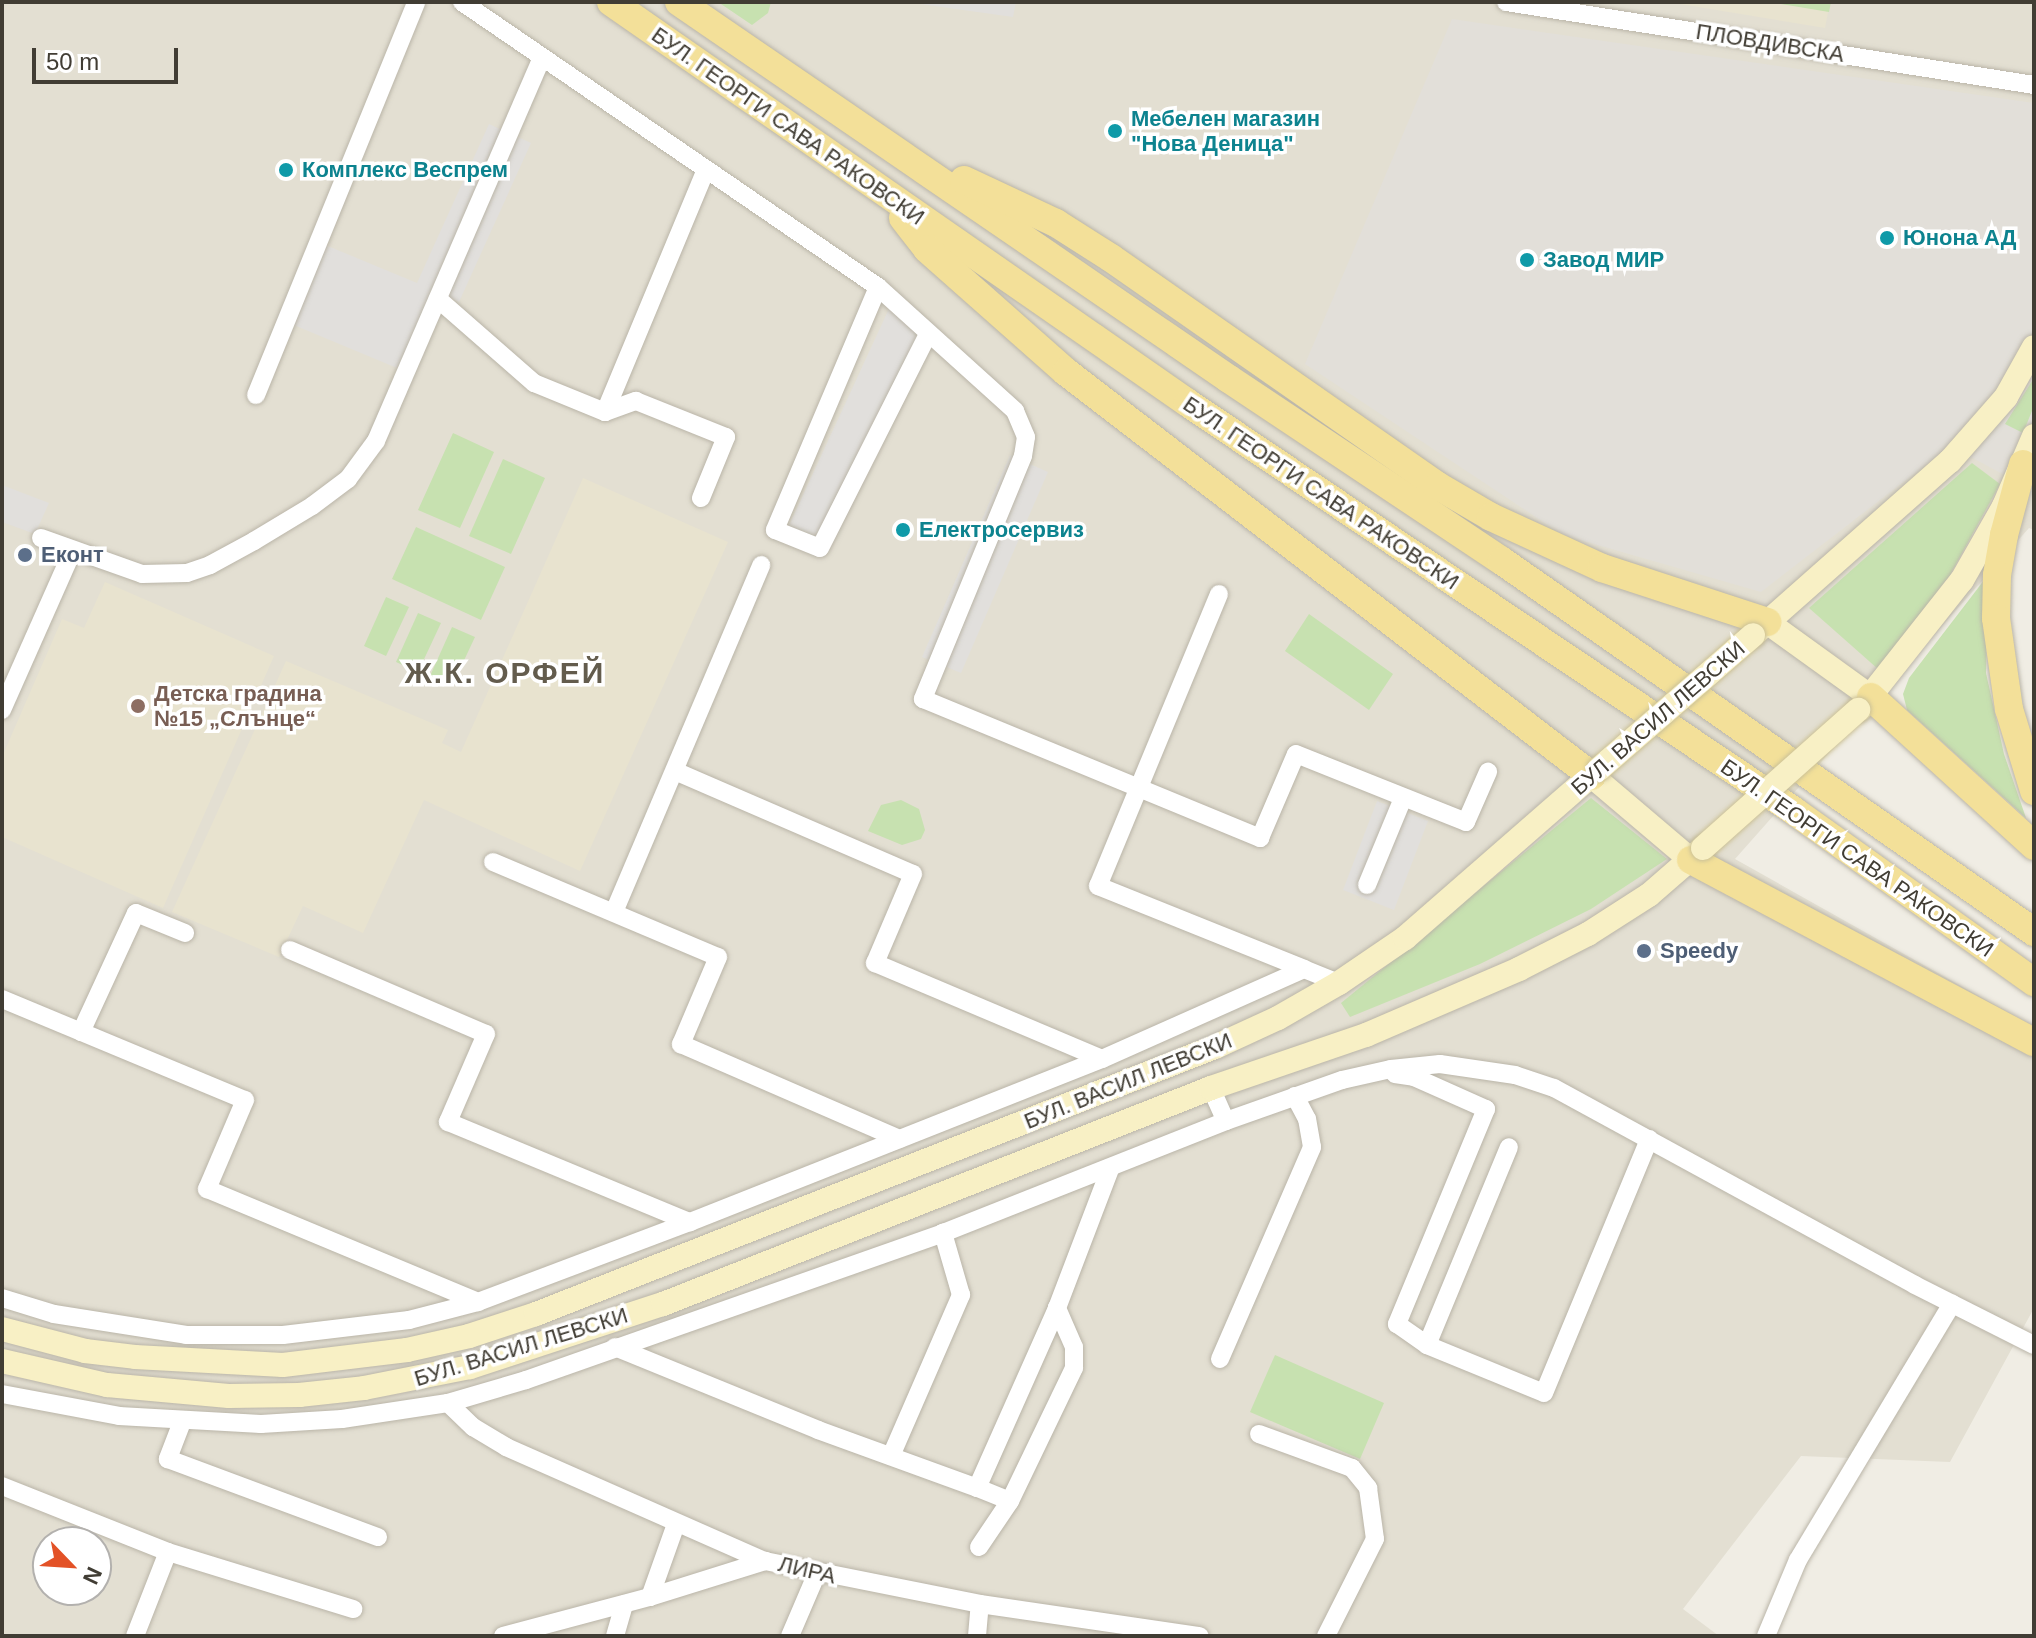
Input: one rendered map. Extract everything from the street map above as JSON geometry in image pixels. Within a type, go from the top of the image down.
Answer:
[{"type":"main road","name":"БУЛ. ГЕОРГИ САВА РАКОВСКИ","points":[[611,2],[885,195],[1794,811],[2034,982]]},
{"type":"main road","name":"БУЛ. ГЕОРГИ САВА РАКОВСКИ","points":[[679,2],[1229,379],[1502,561],[2034,932]]},
{"type":"main road","points":[[921,166],[970,182],[1042,216],[1111,258],[1438,486],[1541,543],[1760,629],[1864,704],[2034,846]]},
{"type":"main road","points":[[885,195],[927,249],[1066,372],[1595,773],[1697,854],[2034,1042]]},
{"type":"main road","name":"БУЛ. ВАСИЛ ЛЕВСКИ","points":[[2,1329],[98,1352],[262,1365],[372,1356],[469,1336],[601,1289],[1215,1047],[1278,1018],[1339,983],[1416,929],[1950,461],[2006,397],[2034,347]]},
{"type":"main road","name":"БУЛ. ВАСИЛ ЛЕВСКИ","points":[[2,1361],[107,1385],[218,1396],[299,1395],[428,1377],[507,1356],[663,1304],[1211,1088],[1366,1035],[1519,969],[1620,914],[1697,854],[1864,704],[1962,580],[2023,464],[2034,436]]},
{"type":"main road","points":[[2023,464],[2004,535],[1997,575],[1996,618],[2009,709],[2034,791]]},
{"type":"street","points":[[256,395],[416,2]]},
{"type":"street","points":[[462,2],[878,287],[1015,411],[1024,429],[1026,447],[923,699],[1260,838],[1296,754],[1466,822],[1488,772]]},
{"type":"street","name":"ПЛОВДИВСКА","points":[[1506,2],[2034,85]]},
{"type":"street","points":[[41,538],[142,574],[187,573],[232,553],[337,490],[376,441],[542,58]]},
{"type":"street","points":[[605,412],[706,169]]},
{"type":"street","points":[[878,287],[775,530],[820,548],[928,334]]},
{"type":"street","points":[[438,299],[534,383],[605,412],[636,401],[726,437],[701,498]]},
{"type":"street","points":[[2,710],[10,668],[73,550]]},
{"type":"street","points":[[614,912],[761,565]]},
{"type":"street","points":[[1219,594],[1098,886],[1339,983]]},
{"type":"street","points":[[675,771],[913,874],[875,963],[1102,1059]]},
{"type":"street","points":[[1367,885],[1403,798]]},
{"type":"street","points":[[493,862],[718,957],[681,1044],[899,1139]]},
{"type":"street","points":[[81,1032],[136,913],[185,933]]},
{"type":"street","points":[[290,950],[486,1034],[448,1122],[690,1222]]},
{"type":"street","points":[[2,1298],[54,1314],[186,1335],[252,1335],[359,1328],[409,1320],[478,1302],[690,1222],[1102,1059],[1304,969]]},
{"type":"street","points":[[2,999],[245,1100],[207,1189],[478,1302]]},
{"type":"street","points":[[2,1394],[68,1408],[182,1422],[304,1423],[448,1403],[526,1380],[943,1233],[1295,1096],[1381,1072],[1440,1064],[1515,1075],[1554,1088],[1952,1304],[2034,1345]]},
{"type":"street","points":[[1381,1072],[1414,1077],[1486,1109],[1397,1324],[1427,1345],[1544,1393],[1649,1139]]},
{"type":"street","points":[[1211,1088],[1226,1121]]},
{"type":"street","points":[[1220,1359],[1312,1147],[1307,1119],[1295,1096]]},
{"type":"street","points":[[1427,1345],[1509,1147]]},
{"type":"street","points":[[977,1488],[1057,1308],[1110,1169]]},
{"type":"street","points":[[891,1456],[961,1295],[943,1233]]},
{"type":"street","points":[[1766,1636],[1798,1560],[1952,1304]]},
{"type":"street","points":[[979,1547],[1010,1501],[1074,1368],[1074,1347],[1057,1308]]},
{"type":"street","points":[[615,1347],[1010,1501]]},
{"type":"street","name":"ЛИРА","points":[[448,1403],[473,1427],[506,1447],[765,1561],[980,1604],[1160,1634],[1200,1636]]},
{"type":"street","points":[[182,1422],[168,1459],[378,1537]]},
{"type":"street","points":[[1259,1434],[1352,1468],[1368,1488],[1375,1539],[1326,1636]]},
{"type":"street","points":[[2,1486],[168,1552],[353,1609]]},
{"type":"street","points":[[650,1597],[676,1524]]},
{"type":"street","points":[[135,1636],[168,1552]]},
{"type":"street","points":[[503,1636],[650,1597],[765,1561]]},
{"type":"street","points":[[790,1636],[817,1573]]},
{"type":"street","points":[[615,1636],[624,1604]]},
{"type":"street","points":[[977,1636],[980,1604]]},
{"type":"shaded area","points":[[2,2],[2034,2],[2034,530],[2029,528],[1735,859],[2034,1027],[2034,1308],[1950,1462],[1801,1456],[1683,1609],[1719,1636],[2,1636]]},
{"type":"shaded area","points":[[906,2],[1016,2],[1013,17]]},
{"type":"shaded area","points":[[1668,2],[1830,2],[1825,28]]},
{"type":"shaded area","points":[[1452,19],[2034,103],[2034,502],[2031,489],[1950,446],[1761,592],[1563,535],[1305,364]]},
{"type":"shaded area","points":[[489,124],[531,143],[459,302],[443,294],[409,373],[277,318],[311,239],[417,283]]},
{"type":"shaded area","points":[[893,300],[928,334],[820,548],[785,534]]},
{"type":"shaded area","points":[[1010,455],[1048,472],[961,673],[922,657]]},
{"type":"shaded area","points":[[583,478],[728,542],[580,871],[424,800],[363,933],[303,906],[279,957],[172,912],[286,661],[448,730],[442,743],[461,752]]},
{"type":"shaded area","points":[[2,485],[49,503],[35,534],[2,522]]},
{"type":"shaded area","name":"Детска градина №15 „Слънце“","points":[[105,582],[274,656],[163,908],[2,837],[2,757],[62,619],[84,628]]},
{"type":"shaded area","points":[[1377,801],[1428,821],[1394,910],[1343,890]]},
{"type":"green space","points":[[718,2],[771,2],[768,13],[752,25]]},
{"type":"green space","points":[[1769,2],[1831,2],[1829,12]]},
{"type":"green space","points":[[2034,378],[2034,406],[2023,433],[2005,424]]},
{"type":"green space","points":[[453,433],[494,452],[460,528],[418,510]]},
{"type":"green space","points":[[503,459],[545,478],[511,554],[469,536]]},
{"type":"green space","points":[[1972,463],[2000,484],[1950,575],[1878,669],[1809,608]]},
{"type":"green space","points":[[416,527],[505,567],[481,620],[392,579]]},
{"type":"green space","points":[[1988,575],[1986,673],[2004,754],[2026,818],[1907,710],[1903,694],[1909,678]]},
{"type":"green space","points":[[386,597],[409,607],[386,656],[364,646]]},
{"type":"green space","points":[[418,613],[441,623],[418,672],[396,662]]},
{"type":"green space","points":[[1309,614],[1393,674],[1369,710],[1285,651]]},
{"type":"green space","points":[[452,627],[475,637],[452,686],[430,676]]},
{"type":"green space","points":[[1591,798],[1667,859],[1591,909],[1480,964],[1350,1017],[1341,1003]]},
{"type":"green space","points":[[901,800],[919,809],[925,830],[921,839],[902,845],[868,831],[881,805]]},
{"type":"green space","points":[[1275,1355],[1384,1403],[1360,1459],[1250,1412]]},
{"type":"place","name":"Мебелен магазин \"Нова Деница\"","points":[[1115,131]]},
{"type":"place","name":"Комплекс Веспрем","points":[[286,170]]},
{"type":"place","name":"Юнона АД","points":[[1887,238]]},
{"type":"place","name":"Завод МИР","points":[[1527,260]]},
{"type":"place","name":"Електросервиз","points":[[903,530]]},
{"type":"place","name":"Еконт","points":[[25,555]]},
{"type":"place","name":"Детска градина №15 „Слънце“","points":[[138,706]]},
{"type":"place","name":"Speedy","points":[[1644,951]]},
{"type":"district","name":"Ж.К. ОРФЕЙ","points":[[505,673]]}]
